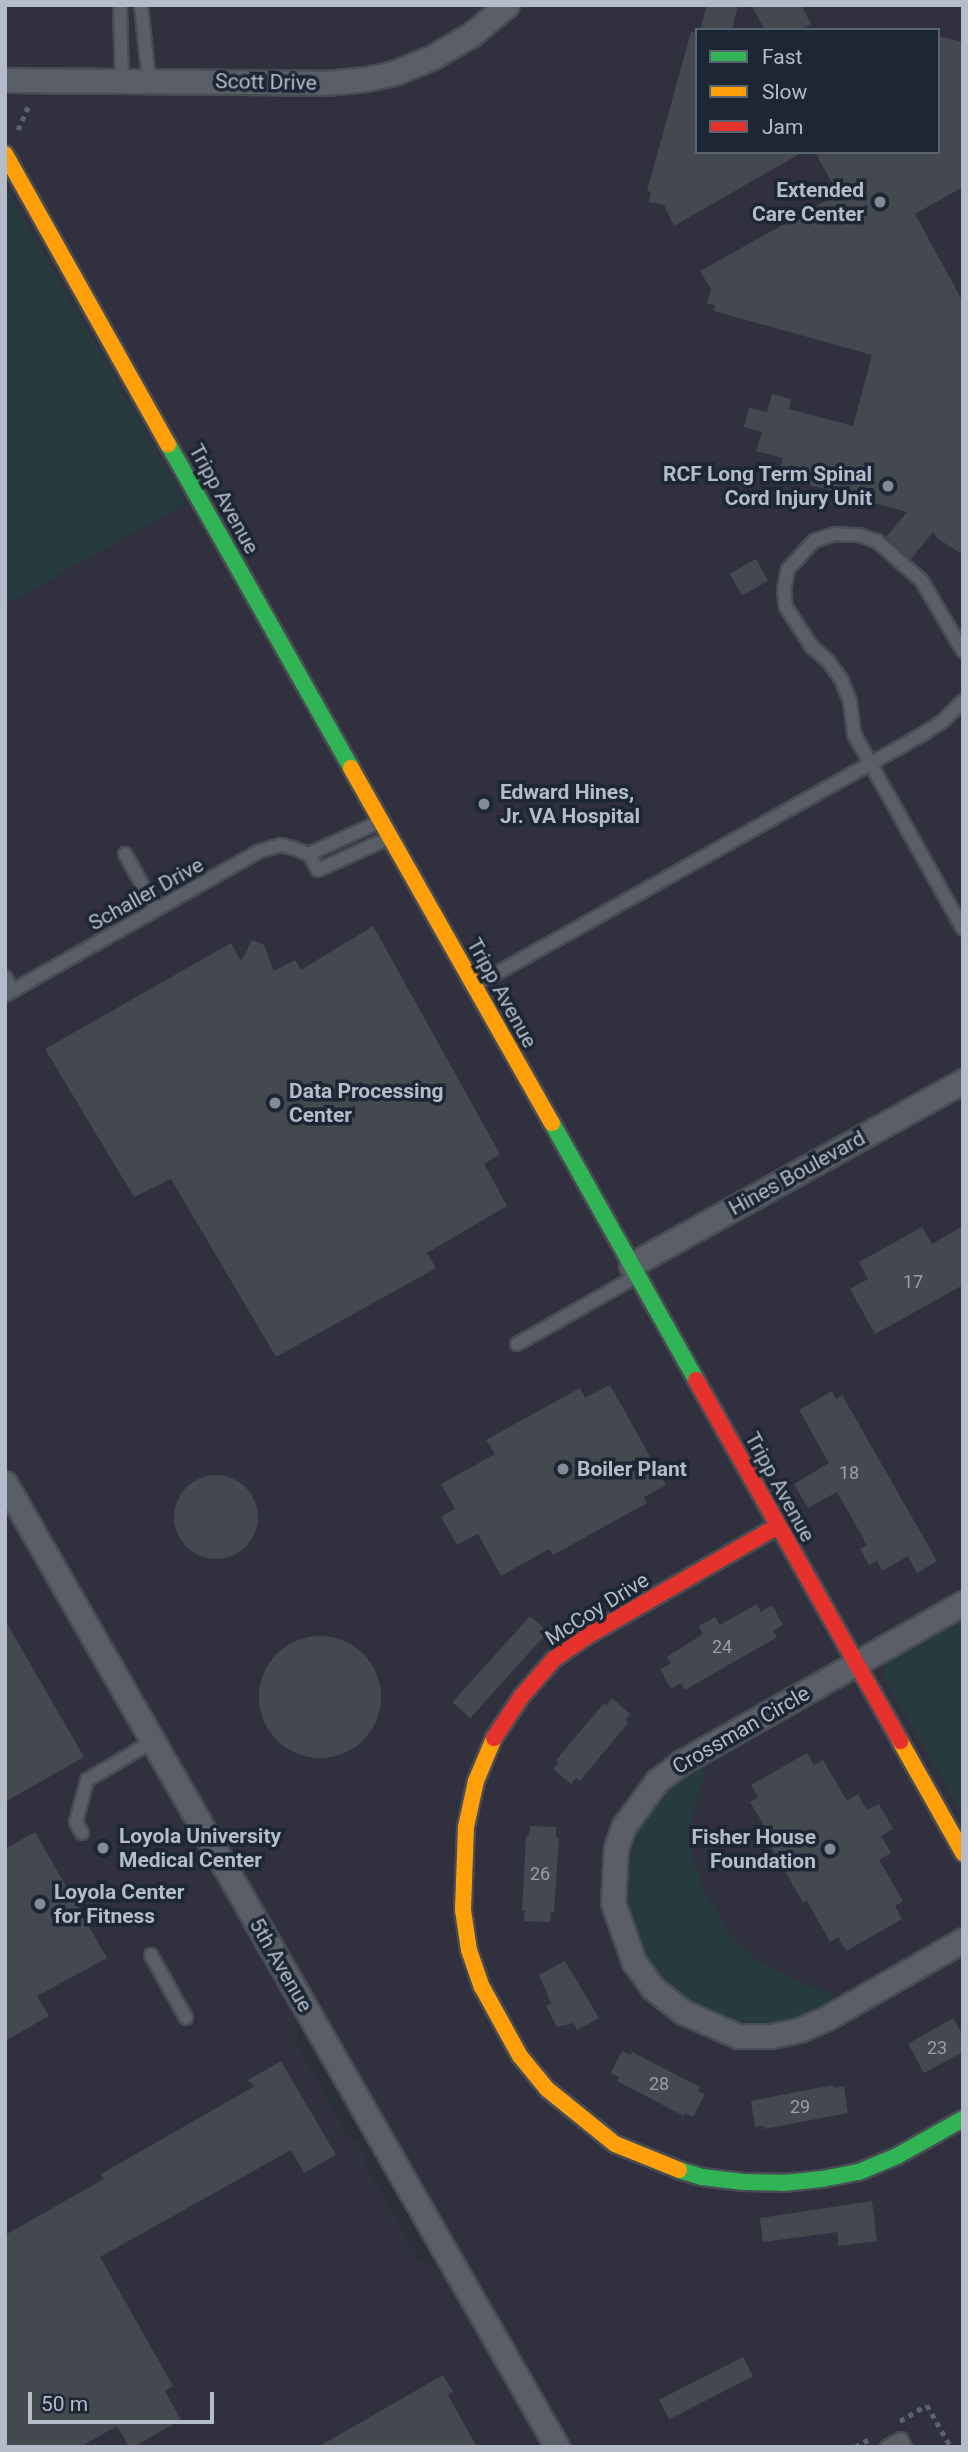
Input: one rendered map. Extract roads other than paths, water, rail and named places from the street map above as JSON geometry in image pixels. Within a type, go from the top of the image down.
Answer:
[{"type":"street","name":"Scott Drive","points":[[5,80],[326,83],[366,79],[394,73],[433,57],[472,34],[507,5]]},
{"type":"street","name":"Tripp Avenue","points":[[5,154],[963,1853]]},
{"type":"street","name":"Hines Boulevard","points":[[634,1270],[963,1081]]},
{"type":"street","name":"5th Avenue","points":[[5,1483],[556,2447]]},
{"type":"street","name":"McCoy Drive","points":[[778,1526],[589,1635],[554,1659],[521,1697],[495,1735],[476,1781],[466,1827],[463,1910],[469,1950],[497,2018],[520,2056],[547,2089],[615,2144],[653,2161],[702,2177],[744,2182],[783,2183],[822,2179],[872,2167],[963,2119]]},
{"type":"street","name":"Crossman Circle","points":[[963,1604],[682,1762],[657,1781],[624,1826],[616,1848],[613,1903],[621,1933],[634,1962],[653,1988],[682,2012],[738,2036],[771,2036],[799,2030],[827,2018],[963,1940]]},
{"type":"lane","points":[[120,5],[122,81]]},
{"type":"lane","points":[[141,5],[149,81]]},
{"type":"lane","points":[[963,651],[914,570],[877,541],[859,535],[835,534],[814,541],[799,554],[788,569],[784,589],[786,607],[812,647],[830,662],[841,679],[850,701],[853,734],[963,929]]},
{"type":"lane","points":[[474,986],[943,721],[963,701]]},
{"type":"lane","points":[[382,821],[309,854],[318,870],[390,837]]},
{"type":"lane","name":"Schaller Drive","points":[[9,993],[270,847],[281,845],[309,854]]},
{"type":"lane","points":[[125,854],[156,909]]},
{"type":"lane","points":[[5,977],[9,993]]},
{"type":"lane","points":[[517,1344],[634,1270]]},
{"type":"lane","points":[[82,1833],[76,1822],[87,1780],[153,1741]]},
{"type":"lane","points":[[150,1955],[186,2018]]},
{"type":"lane","points":[[887,2447],[901,2439],[905,2447]]},
{"type":"place","name":"Extended Care Center","points":[[880,202]]},
{"type":"place","name":"RCF Long Term Spinal Cord Injury Unit","points":[[888,486]]},
{"type":"place","name":"Edward Hines, Jr. VA Hospital","points":[[484,804]]},
{"type":"place","name":"Data Processing Center","points":[[275,1103]]},
{"type":"place","name":"Boiler Plant","points":[[563,1469]]},
{"type":"place","name":"Loyola University Medical Center","points":[[103,1848]]},
{"type":"place","name":"Fisher House Foundation","points":[[830,1849]]},
{"type":"place","name":"Loyola Center for Fitness","points":[[40,1904]]}]
